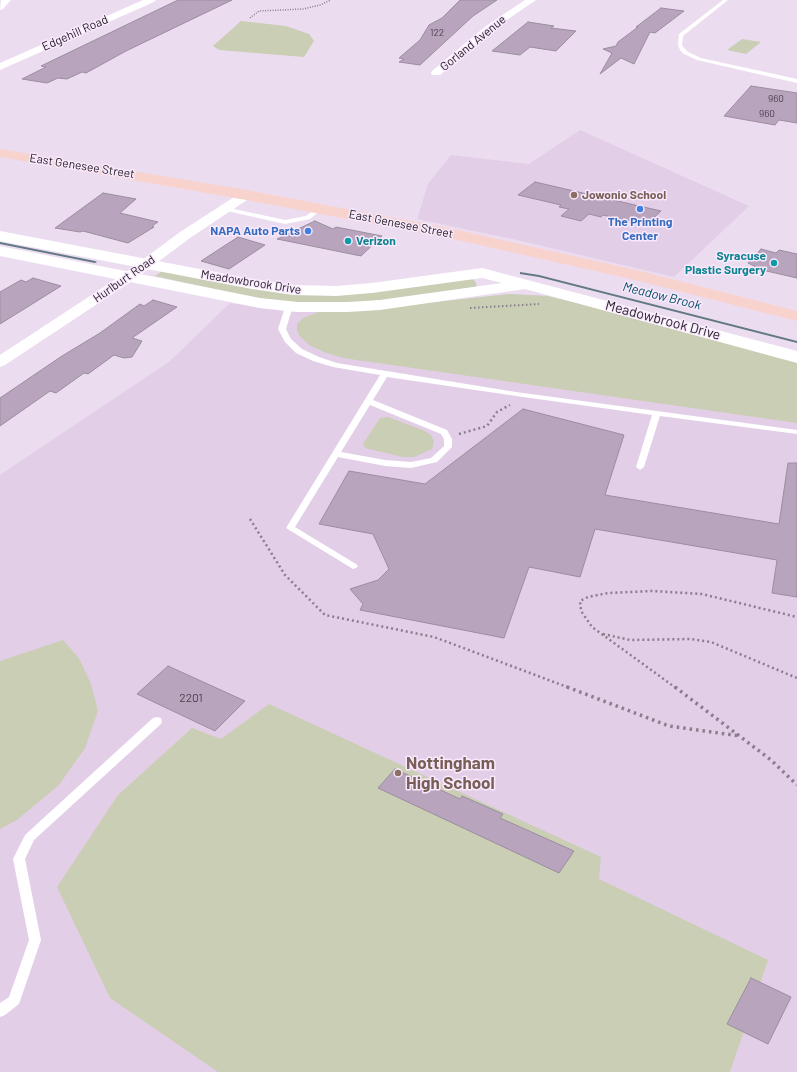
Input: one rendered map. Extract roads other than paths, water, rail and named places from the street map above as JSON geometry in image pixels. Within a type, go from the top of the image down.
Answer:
[{"type":"main road","name":"East Genesee Street","points":[[0,153],[246,194],[453,234],[636,275],[797,316]]},
{"type":"street","points":[[0,7],[6,0]]},
{"type":"street","name":"Edgehill Road","points":[[0,67],[151,0]]},
{"type":"street","name":"Gorland Avenue","points":[[436,73],[489,28],[531,0]]},
{"type":"street","name":"Hurlburt Road","points":[[0,362],[130,276],[185,235],[246,194]]},
{"type":"street","name":"Meadowbrook Drive","points":[[0,236],[259,285],[294,290],[336,291],[372,288],[482,273],[797,357]]},
{"type":"street","name":"Meadowbrook Drive","points":[[0,252],[130,276],[246,301],[289,306],[348,307],[380,305],[528,285]]},
{"type":"lane","points":[[726,0],[681,35],[680,45],[686,53],[700,59],[797,81]]},
{"type":"lane","points":[[224,209],[285,222],[308,218],[319,208]]},
{"type":"lane","points":[[289,306],[282,329],[288,340],[299,351],[316,359],[336,365],[516,394],[797,432]]},
{"type":"lane","points":[[353,566],[290,528],[385,374]]},
{"type":"lane","points":[[336,454],[385,463],[418,464],[434,460],[448,447],[448,438],[444,432],[368,401]]},
{"type":"lane","points":[[640,467],[657,413]]},
{"type":"lane","points":[[0,1011],[14,1000],[35,940],[19,859],[30,837],[157,721]]},
{"type":"waterway","name":"Meadow Brook","points":[[0,243],[95,262]]},
{"type":"waterway","name":"Meadow Brook","points":[[521,273],[539,276],[797,342]]},
{"type":"place","name":"Jowonio School","points":[[574,195]]},
{"type":"place","name":"The Printing Center","points":[[640,209]]},
{"type":"place","name":"NAPA Auto Parts","points":[[308,231]]},
{"type":"place","name":"Verizon","points":[[348,241]]},
{"type":"place","name":"Syracuse Plastic Surgery","points":[[774,263]]},
{"type":"place","name":"Nottingham High School","points":[[398,773]]}]
